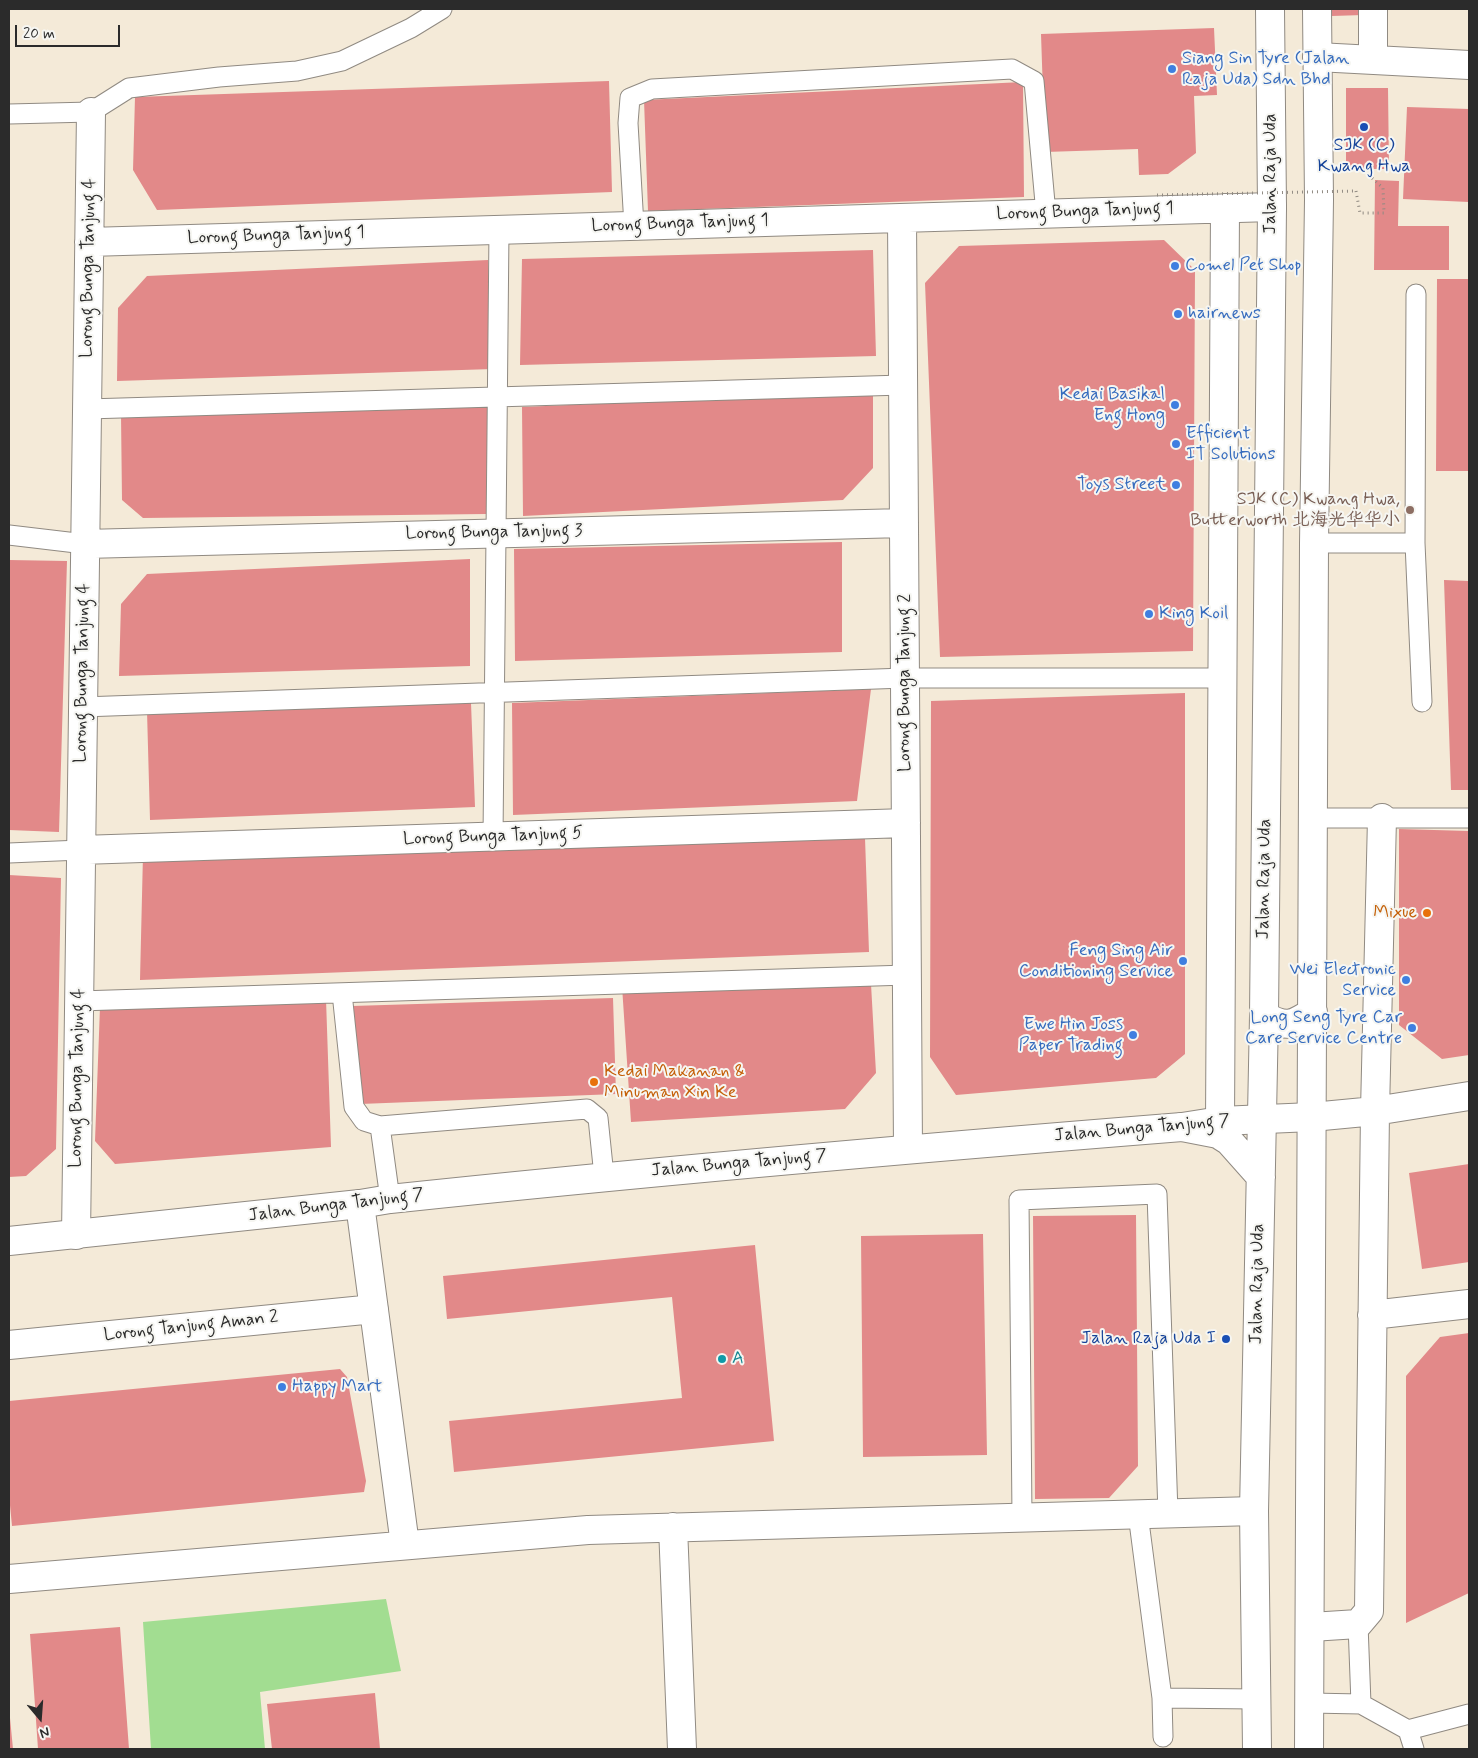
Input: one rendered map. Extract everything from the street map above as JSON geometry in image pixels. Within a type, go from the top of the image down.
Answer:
[{"type":"street","name":"Jalan Raja Uda","points":[[1257,1749],[1254,1511],[1264,1016],[1272,207],[1270,9]]},
{"type":"street","points":[[1310,1749],[1314,542],[1319,200],[1316,58],[1317,9]]},
{"type":"street","points":[[1372,60],[1373,9]]},
{"type":"street","points":[[1316,58],[1469,65]]},
{"type":"street","name":"Lorong Bunga Tanjung 4","points":[[76,1234],[91,112]]},
{"type":"street","name":"Lorong Bunga Tanjung 1","points":[[89,242],[1272,207]]},
{"type":"street","points":[[1220,1121],[1225,208]]},
{"type":"street","name":"Lorong Bunga Tanjung 2","points":[[902,218],[908,1149]]},
{"type":"street","name":"Lorong Bunga Tanjung 3","points":[[85,544],[904,523]]},
{"type":"street","points":[[1311,1627],[1364,1618],[1382,818]]},
{"type":"street","name":"Lorong Bunga Tanjung 5","points":[[81,850],[906,823]]},
{"type":"street","points":[[1264,1016],[1280,1024],[1295,1023],[1312,1012]]},
{"type":"street","name":"Jalan Bunga Tanjung 7","points":[[9,1240],[360,1204],[390,1199],[604,1176],[1182,1127],[1220,1121],[1312,1117],[1375,1111],[1469,1096]]},
{"type":"street","points":[[1182,1127],[1218,1134],[1229,1141],[1261,1177]]},
{"type":"street","points":[[360,1204],[405,1545]]},
{"type":"street","points":[[1372,1315],[1469,1304]]},
{"type":"street","name":"Lorong Tanjung Aman 2","points":[[9,1345],[374,1309]]},
{"type":"street","points":[[9,1579],[588,1530],[1254,1511]]},
{"type":"street","points":[[673,1527],[682,1749]]},
{"type":"lane","points":[[9,114],[91,112],[129,88],[219,77],[297,71],[342,61],[411,28],[442,9]]},
{"type":"lane","points":[[634,226],[628,123],[630,98],[652,89],[1012,69],[1034,81],[1046,214]]},
{"type":"lane","points":[[493,836],[499,230]]},
{"type":"lane","points":[[1416,294],[1415,543],[1422,702]]},
{"type":"lane","points":[[87,409],[903,385]]},
{"type":"lane","points":[[9,535],[85,544]]},
{"type":"lane","points":[[1314,542],[1415,543]]},
{"type":"lane","points":[[82,707],[905,678],[1222,678]]},
{"type":"lane","points":[[1314,818],[1469,818]]},
{"type":"lane","points":[[9,852],[81,850]]},
{"type":"lane","points":[[79,1001],[907,975]]},
{"type":"lane","points":[[342,993],[354,1107],[364,1121],[380,1126],[587,1109],[598,1118],[604,1176]]},
{"type":"lane","points":[[380,1126],[390,1199]]},
{"type":"lane","points":[[1022,1517],[1019,1200],[1157,1194],[1168,1513]]},
{"type":"lane","points":[[1138,1514],[1162,1698],[1162,1736]]},
{"type":"lane","points":[[1361,1704],[1364,1618]]},
{"type":"lane","points":[[1162,1698],[1256,1699]]},
{"type":"lane","points":[[1310,1703],[1361,1704],[1408,1730],[1414,1749]]},
{"type":"lane","points":[[1408,1730],[1469,1714]]},
{"type":"path","points":[[1157,195],[1356,191],[1360,213],[1384,213],[1383,188],[1372,178],[1371,169]]},
{"type":"green space","points":[[386,1599],[401,1671],[260,1692],[265,1749],[151,1749],[143,1622]]},
{"type":"building","points":[[1332,9],[1363,9],[1363,15],[1332,16]]},
{"type":"building","points":[[1214,28],[1217,95],[1194,96],[1196,153],[1168,174],[1139,175],[1138,149],[1045,152],[1041,34]]},
{"type":"building","points":[[609,81],[612,192],[157,210],[133,170],[135,97]]},
{"type":"building","points":[[1023,82],[1024,197],[648,211],[644,100]]},
{"type":"building","points":[[1346,88],[1388,88],[1389,169],[1346,169]]},
{"type":"building","points":[[1407,107],[1469,109],[1469,202],[1403,199]]},
{"type":"building","points":[[1375,180],[1399,181],[1398,226],[1449,226],[1449,270],[1374,270]]},
{"type":"building","points":[[1164,240],[1195,270],[1193,651],[940,657],[925,283],[959,246]]},
{"type":"building","points":[[873,250],[876,356],[520,365],[522,259]]},
{"type":"building","points":[[488,260],[493,369],[117,381],[118,308],[147,276]]},
{"type":"building","points":[[1437,279],[1469,279],[1469,471],[1436,471]]},
{"type":"building","points":[[873,392],[873,468],[843,500],[523,516],[522,407]]},
{"type":"building","points":[[488,406],[486,514],[143,518],[122,500],[121,415]]},
{"type":"building","points":[[842,542],[842,652],[515,661],[514,549]]},
{"type":"building","points":[[470,559],[470,666],[119,676],[121,604],[147,574]]},
{"type":"building","points":[[9,560],[67,561],[59,832],[9,830]]},
{"type":"building","points":[[1444,580],[1469,581],[1469,790],[1451,790]]},
{"type":"building","points":[[871,689],[857,801],[513,815],[512,703]]},
{"type":"building","points":[[1185,693],[1185,1054],[1156,1078],[956,1095],[930,1057],[931,701]]},
{"type":"building","points":[[471,703],[475,807],[150,820],[147,711]]},
{"type":"building","points":[[1399,829],[1469,831],[1469,1055],[1442,1059],[1399,1025]]},
{"type":"building","points":[[865,838],[869,952],[140,980],[143,854]]},
{"type":"building","points":[[9,875],[61,878],[56,1149],[26,1176],[9,1177]]},
{"type":"building","points":[[871,984],[876,1073],[845,1109],[631,1122],[622,986]]},
{"type":"building","points":[[613,998],[616,1094],[360,1104],[352,1006]]},
{"type":"building","points":[[326,999],[331,1147],[115,1164],[95,1141],[100,1007]]},
{"type":"building","points":[[1469,1164],[1469,1262],[1422,1269],[1409,1173]]},
{"type":"building","points":[[1136,1215],[1138,1466],[1109,1498],[1035,1499],[1033,1216]]},
{"type":"building","points":[[983,1234],[987,1455],[863,1457],[861,1236]]},
{"type":"building","name":"A","points":[[755,1245],[774,1441],[454,1472],[449,1421],[682,1398],[672,1297],[447,1319],[443,1276]]},
{"type":"building","points":[[1469,1333],[1469,1593],[1406,1623],[1406,1376],[1440,1337]]},
{"type":"building","points":[[340,1369],[347,1377],[366,1481],[364,1492],[12,1526],[9,1495],[9,1401]]},
{"type":"building","points":[[120,1627],[129,1749],[38,1749],[30,1634]]},
{"type":"building","points":[[375,1693],[380,1749],[272,1749],[267,1704]]},
{"type":"building","points":[[10,1718],[13,1749],[9,1749]]},
{"type":"place","name":"Siang Sin Tyre (Jalan Raja Uda) Sdn Bhd","points":[[1172,69]]},
{"type":"place","name":"SJK (C) Kwang Hwa","points":[[1364,127]]},
{"type":"place","name":"Comel Pet Shop","points":[[1175,266]]},
{"type":"place","name":"hairnews","points":[[1178,314]]},
{"type":"place","name":"Kedai Basikal Eng Hong","points":[[1175,405]]},
{"type":"place","name":"Efficient IT Solutions","points":[[1176,444]]},
{"type":"place","name":"Toys Street","points":[[1176,485]]},
{"type":"place","name":"SJK (C) Kwang Hwa, Butterworth 北海光华华小","points":[[1410,510]]},
{"type":"place","name":"King Koil","points":[[1149,614]]},
{"type":"place","name":"Mixue","points":[[1427,913]]},
{"type":"place","name":"Feng Sing Air Conditioning Service","points":[[1183,961]]},
{"type":"place","name":"Wei Electronic Service","points":[[1406,980]]},
{"type":"place","name":"Long Seng Tyre Car Care Service Centre","points":[[1412,1028]]},
{"type":"place","name":"Ewe Hin Joss Paper Trading","points":[[1133,1035]]},
{"type":"place","name":"Kedai Makanan & Minuman Xin Ke","points":[[594,1082]]},
{"type":"place","name":"Jalan Raja Uda I","points":[[1226,1339]]},
{"type":"place","name":"A","points":[[722,1359]]},
{"type":"place","name":"Happy Mart","points":[[282,1387]]}]
